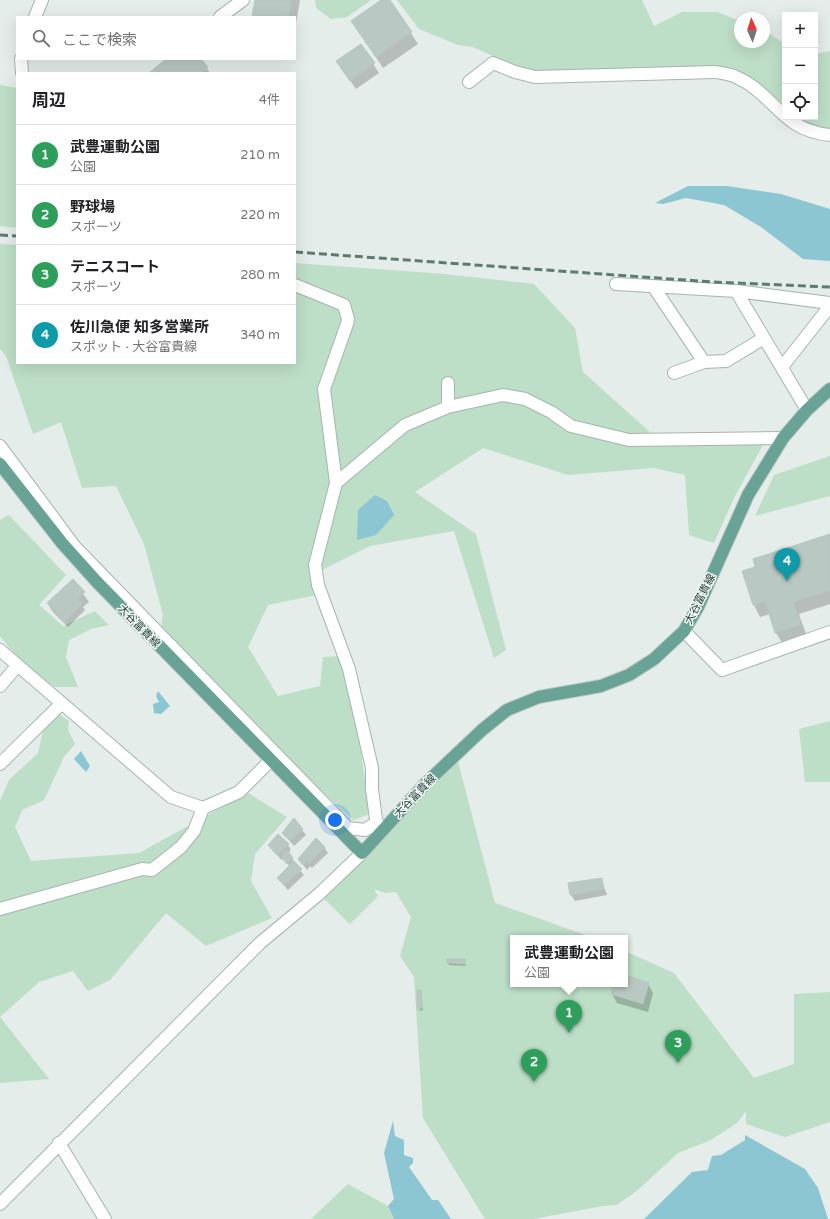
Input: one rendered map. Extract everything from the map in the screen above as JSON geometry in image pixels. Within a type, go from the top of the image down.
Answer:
[{"type":"main road","name":"大谷富貴線","points":[[0,464],[62,543],[97,582],[270,761],[362,853],[426,783],[482,730],[507,710],[539,697],[601,686],[629,674],[654,659],[684,631],[698,607],[748,495],[783,438],[807,410],[830,389]]},
{"type":"street","points":[[35,16],[42,0]]},
{"type":"street","points":[[221,16],[242,0]]},
{"type":"street","points":[[21,60],[22,72]]},
{"type":"street","points":[[469,82],[494,63],[520,74],[535,77],[715,72],[736,77],[757,91],[784,116],[802,129],[814,134],[830,135]]},
{"type":"street","points":[[296,284],[344,305],[348,319],[324,389],[336,483],[315,565],[318,585],[349,669],[372,768],[372,789],[378,834]]},
{"type":"street","points":[[616,284],[736,291],[830,303]]},
{"type":"street","points":[[653,286],[704,362]]},
{"type":"street","points":[[736,291],[807,410]]},
{"type":"street","points":[[782,367],[830,306]]},
{"type":"street","points":[[674,373],[704,362],[726,361],[764,338]]},
{"type":"street","points":[[448,383],[448,407]]},
{"type":"street","points":[[336,483],[405,425],[448,407],[503,395],[525,399],[551,412],[571,426],[629,440],[783,438]]},
{"type":"street","points":[[0,446],[75,547],[257,737],[348,828],[365,830],[377,822]]},
{"type":"street","points":[[684,631],[722,670],[830,632]]},
{"type":"street","points":[[0,650],[171,797],[203,808],[240,792],[270,761]]},
{"type":"street","points":[[0,686],[17,666]]},
{"type":"street","points":[[0,764],[62,702]]},
{"type":"street","points":[[0,909],[142,869],[152,870],[181,848],[194,831],[203,808]]},
{"type":"street","points":[[0,1204],[59,1143],[260,943],[319,894],[362,853]]},
{"type":"street","points":[[59,1143],[105,1219]]},
{"type":"green space","points":[[315,0],[371,0],[347,17],[331,19],[316,8]]},
{"type":"green space","points":[[397,0],[642,0],[654,26],[682,12],[717,12],[734,19],[734,48],[770,48],[770,34],[782,42],[782,108],[738,72],[718,66],[535,72],[497,58],[473,47],[458,45],[419,29]]},
{"type":"green space","points":[[830,51],[830,130],[816,129],[800,120],[818,120],[818,53]]},
{"type":"green space","points":[[0,85],[16,88],[16,228],[0,226]]},
{"type":"green space","points":[[0,244],[16,245],[16,364],[296,364],[296,263],[444,274],[534,284],[575,328],[583,372],[661,442],[764,443],[734,498],[714,543],[689,535],[685,475],[654,468],[568,475],[483,448],[415,492],[476,534],[506,650],[494,658],[454,531],[370,546],[322,570],[317,595],[268,605],[248,647],[278,696],[320,686],[323,657],[341,656],[360,746],[370,814],[353,820],[264,738],[161,628],[163,615],[144,544],[116,486],[82,488],[61,422],[33,434],[6,356],[0,349]]},
{"type":"green space","points":[[830,456],[830,496],[755,516],[774,475]]},
{"type":"green space","points":[[9,515],[66,575],[39,605],[63,626],[95,611],[109,625],[91,629],[69,640],[66,657],[78,687],[55,687],[20,661],[0,636],[0,520]]},
{"type":"green space","points":[[59,714],[69,721],[68,730],[75,744],[64,757],[44,800],[22,810],[15,827],[31,861],[139,853],[248,793],[287,817],[255,854],[251,881],[272,918],[206,946],[166,913],[110,980],[88,991],[73,971],[39,982],[0,1017],[0,801],[9,780],[38,753],[43,731]]},
{"type":"green space","points":[[830,721],[830,782],[805,782],[799,729]]},
{"type":"green space","points":[[456,754],[495,903],[586,935],[510,935],[510,987],[628,987],[628,952],[674,973],[754,1078],[794,1064],[794,994],[830,992],[830,1122],[785,1137],[746,1124],[746,1111],[737,1123],[711,1140],[678,1153],[639,1189],[617,1205],[603,1206],[533,1219],[485,1219],[423,1118],[414,977],[400,956],[411,917],[396,892],[385,893],[374,889],[378,896],[350,924],[319,894]]},
{"type":"green space","points":[[0,1017],[49,1079],[0,1083]]},
{"type":"green space","points":[[348,1184],[388,1206],[394,1219],[311,1219]]},
{"type":"water","points":[[688,186],[727,186],[781,194],[830,209],[830,261],[803,259],[761,227],[724,205],[686,198],[663,204],[655,203]]},
{"type":"water","points":[[375,495],[387,501],[394,515],[376,535],[357,540],[358,510]]},
{"type":"water","points":[[158,691],[170,706],[161,714],[154,713],[153,704],[159,702],[156,696]]},
{"type":"water","points":[[81,751],[90,766],[86,772],[74,759]]},
{"type":"water","points":[[393,1121],[395,1136],[404,1140],[404,1155],[413,1158],[413,1163],[409,1167],[432,1200],[438,1200],[451,1219],[394,1219],[388,1206],[394,1199],[384,1153]]},
{"type":"water","points":[[745,1135],[805,1169],[818,1188],[828,1219],[644,1219],[692,1172],[708,1170],[712,1156],[721,1155],[745,1140]]},
{"type":"building","points":[[255,0],[291,0],[289,16],[252,16]]},
{"type":"building","points":[[381,0],[390,0],[412,32],[376,57],[351,21]]},
{"type":"building","points":[[361,44],[375,63],[350,81],[336,61]]},
{"type":"building","points":[[165,60],[202,60],[208,67],[202,72],[150,72]]},
{"type":"building","points":[[830,534],[830,590],[793,602],[801,625],[775,633],[765,601],[753,605],[742,571],[755,567],[753,559]]},
{"type":"building","points":[[73,579],[85,592],[59,616],[47,603]]},
{"type":"building","points":[[78,599],[82,604],[64,622],[59,616]]},
{"type":"building","points":[[294,818],[303,829],[290,841],[282,833]]},
{"type":"building","points":[[278,834],[289,844],[277,855],[268,845]]},
{"type":"building","points":[[316,838],[325,847],[308,864],[307,861],[303,865],[298,859]]},
{"type":"building","points":[[287,850],[293,858],[287,864],[281,857]]},
{"type":"building","points":[[294,861],[302,869],[284,885],[277,878]]},
{"type":"building","points":[[602,878],[604,889],[570,895],[568,883]]},
{"type":"building","points":[[447,959],[465,959],[465,964],[447,963]]},
{"type":"building","points":[[628,976],[649,983],[643,1004],[611,994],[613,987],[628,987]]},
{"type":"building","points":[[417,990],[421,990],[422,1008],[417,1009]]},
{"type":"railway","points":[[0,235],[16,236]]},
{"type":"railway","points":[[296,252],[713,282],[830,287]]},
{"type":"place","name":"佐川急便 知多営業所","points":[[787,581]]},
{"type":"place","name":"武豊運動公園","points":[[569,1033]]},
{"type":"place","name":"テニスコート","points":[[678,1063]]},
{"type":"place","name":"野球場","points":[[534,1082]]}]
